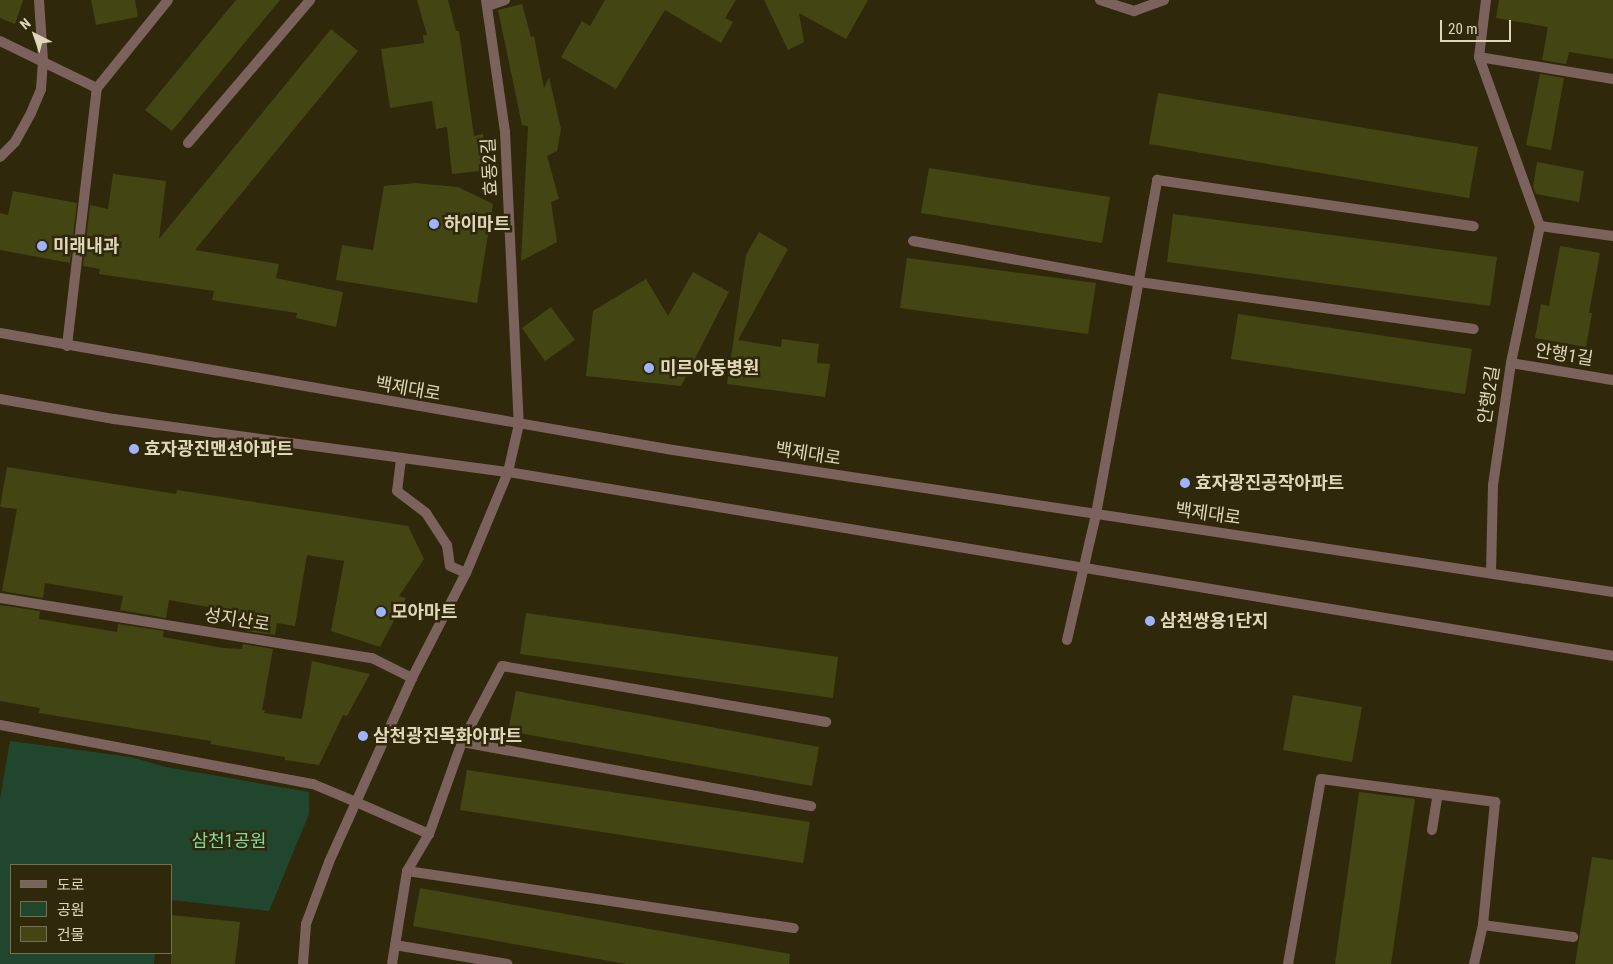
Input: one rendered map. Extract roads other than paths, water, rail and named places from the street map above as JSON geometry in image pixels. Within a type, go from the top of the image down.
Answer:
[{"type":"street","points":[[0,157],[15,142],[31,112],[40,89],[43,61],[39,0]]},
{"type":"street","points":[[67,346],[98,88],[168,0]]},
{"type":"street","points":[[188,143],[310,0]]},
{"type":"street","points":[[487,3],[505,0]]},
{"type":"street","points":[[1100,0],[1134,11],[1164,0]]},
{"type":"street","points":[[1486,0],[1479,57],[1540,226],[1613,236]]},
{"type":"street","name":"효동2길","points":[[487,3],[505,132],[519,424]]},
{"type":"street","points":[[0,41],[98,88]]},
{"type":"street","points":[[1479,57],[1613,79]]},
{"type":"street","points":[[1067,640],[1096,514],[1158,180],[1474,226]]},
{"type":"street","name":"안행2길","points":[[1491,572],[1492,485],[1511,363],[1540,226]]},
{"type":"street","points":[[913,241],[1139,282],[1474,329]]},
{"type":"street","name":"백제대로","points":[[0,333],[674,450],[1491,572],[1613,592]]},
{"type":"street","name":"안행1길","points":[[1511,363],[1613,380]]},
{"type":"street","points":[[0,399],[105,418],[508,472],[1613,656]]},
{"type":"street","points":[[303,964],[306,924],[329,862],[412,678],[466,572],[508,472],[519,424]]},
{"type":"street","points":[[401,459],[397,491],[426,513],[447,545],[450,566],[466,572]]},
{"type":"street","name":"성지산로","points":[[0,598],[372,658],[412,678]]},
{"type":"street","points":[[392,964],[407,871],[429,834],[462,742],[502,666],[826,722]]},
{"type":"street","points":[[0,725],[313,784],[429,834]]},
{"type":"street","points":[[462,742],[811,806]]},
{"type":"street","points":[[1288,964],[1320,779],[1495,802],[1483,925],[1474,964]]},
{"type":"street","points":[[1432,830],[1438,794]]},
{"type":"street","points":[[407,871],[794,928]]},
{"type":"street","points":[[1483,925],[1573,937]]},
{"type":"street","points":[[395,945],[507,964]]},
{"type":"place","name":"하이마트","points":[[434,224]]},
{"type":"place","name":"미래내과","points":[[42,246]]},
{"type":"place","name":"미르아동병원","points":[[649,368]]},
{"type":"place","name":"효자광진맨션아파트","points":[[134,449]]},
{"type":"place","name":"효자광진공작아파트","points":[[1185,483]]},
{"type":"place","name":"모아마트","points":[[381,612]]},
{"type":"place","name":"삼천쌍용1단지","points":[[1150,621]]},
{"type":"place","name":"삼천광진목화아파트","points":[[363,736]]},
{"type":"park label","name":"삼천1공원","points":[[229,841]]}]
